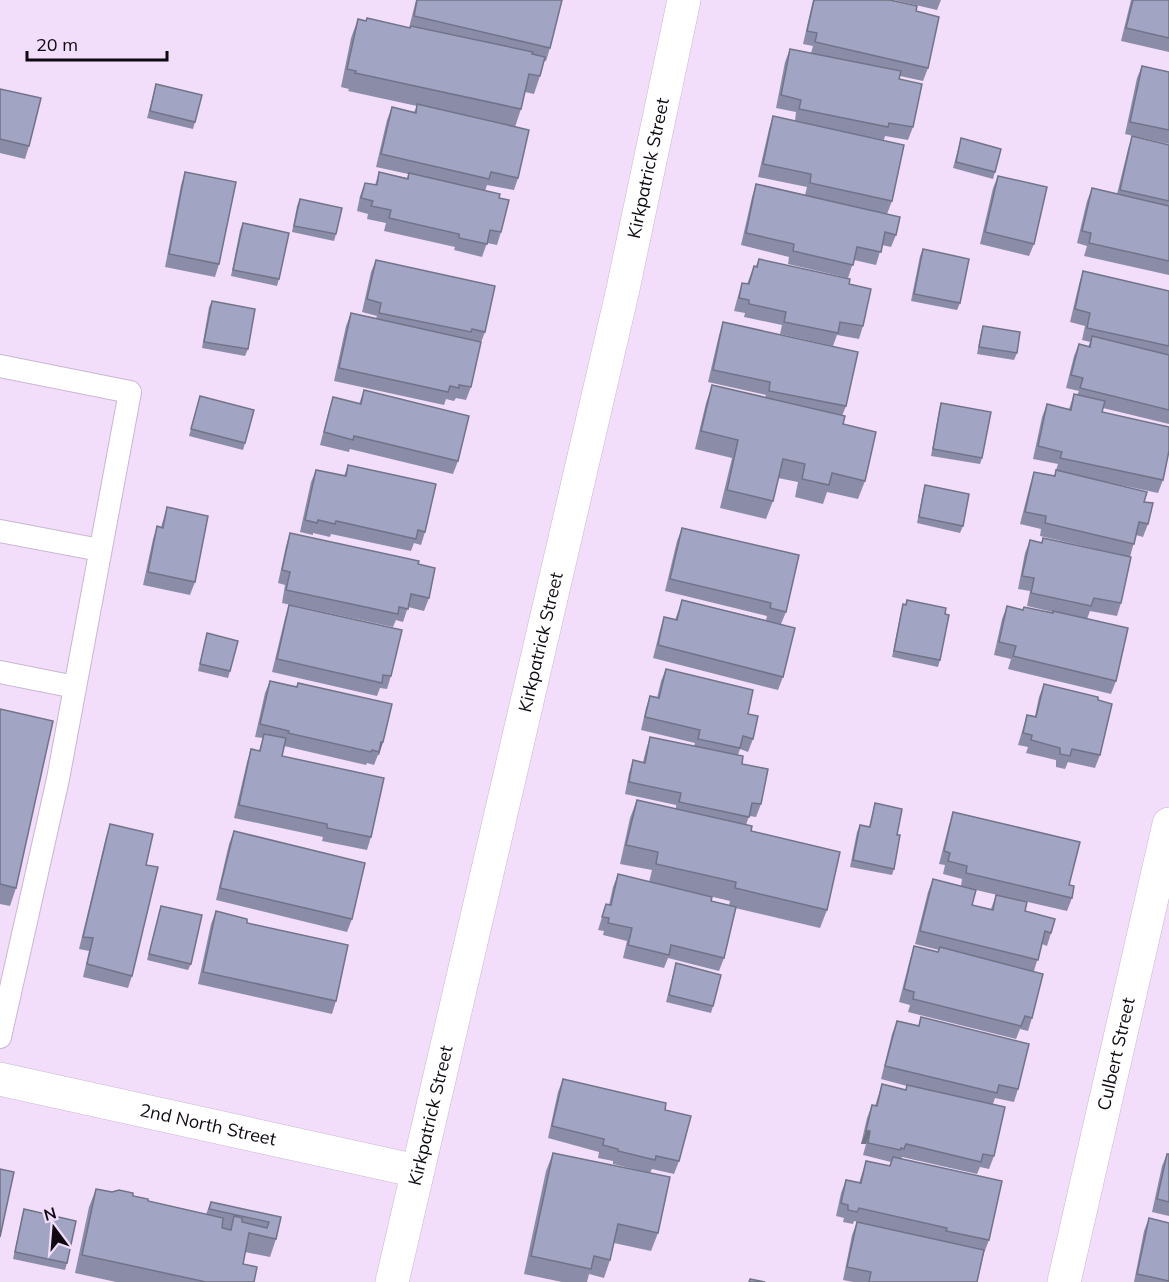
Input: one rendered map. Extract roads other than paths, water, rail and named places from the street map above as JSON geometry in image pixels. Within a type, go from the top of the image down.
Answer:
[{"type":"street","name":"Kirkpatrick Street","points":[[392,1282],[623,289],[684,0]]},
{"type":"street","name":"Culbert Street","points":[[1064,1282],[1169,824]]},
{"type":"street","name":"2nd North Street","points":[[0,1079],[417,1171]]},
{"type":"lane","points":[[0,366],[130,392],[58,779],[0,1037]]},
{"type":"lane","points":[[0,531],[100,550]]},
{"type":"lane","points":[[0,672],[75,687]]}]
